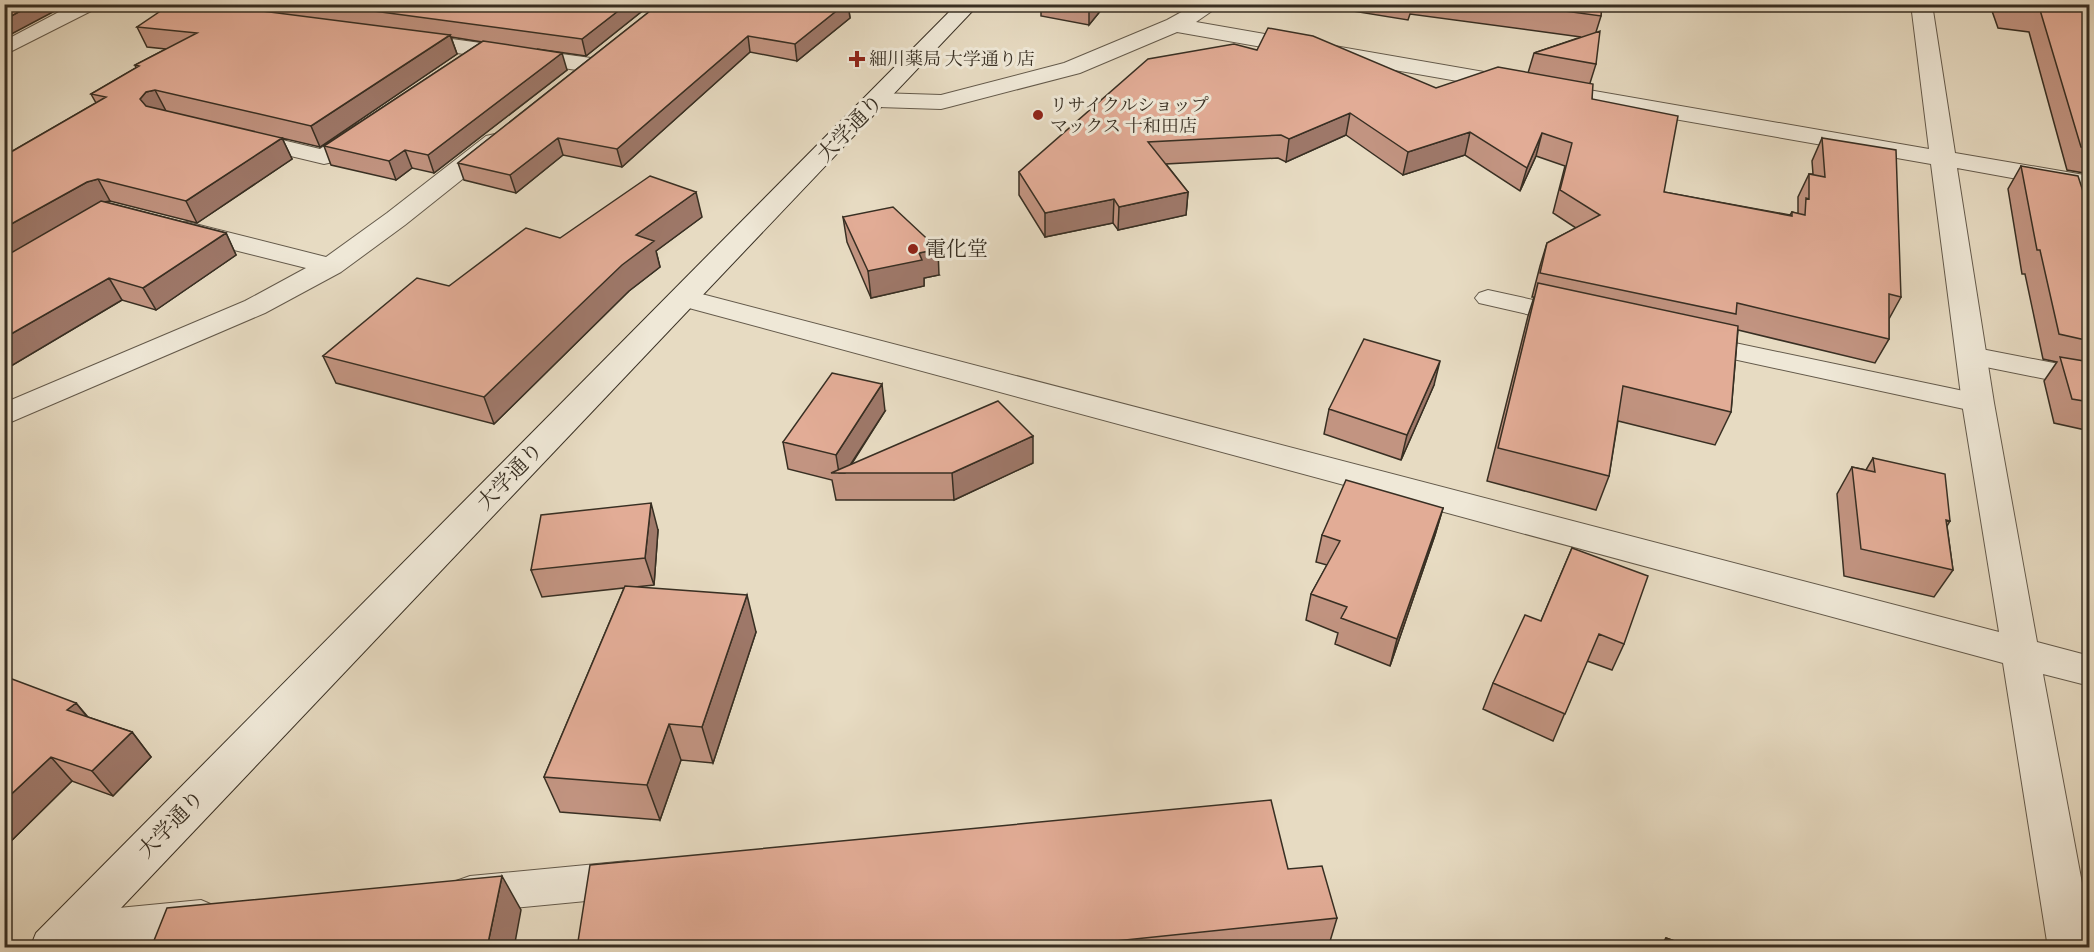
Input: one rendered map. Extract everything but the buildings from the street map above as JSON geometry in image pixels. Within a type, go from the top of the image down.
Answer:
[{"type":"street","name":"大学通り","points":[[59,940],[969,4]]},
{"type":"street","points":[[878,100],[941,102],[1072,68],[1175,25],[1212,4]]},
{"type":"street","points":[[1921,4],[1978,404],[2071,948]]},
{"type":"street","points":[[1175,25],[1944,158],[2080,188]]},
{"type":"street","points":[[391,38],[484,49],[599,58],[568,83]]},
{"type":"street","points":[[456,68],[484,49]]},
{"type":"street","points":[[222,133],[324,157],[381,119]]},
{"type":"street","points":[[4,415],[255,307],[331,266],[396,219],[516,125]]},
{"type":"street","points":[[164,224],[331,266]]},
{"type":"street","points":[[684,298],[2090,671]]},
{"type":"lane","points":[[4,49],[90,4]]},
{"type":"lane","points":[[1488,298],[1593,321]]},
{"type":"lane","points":[[1675,338],[1978,404]]},
{"type":"lane","points":[[1971,356],[2090,379]]},
{"type":"lane","points":[[435,897],[661,876]]},
{"type":"lane","points":[[59,940],[233,916]]},
{"type":"place","name":"細川薬局 大学通り店","points":[[857,59]]},
{"type":"place","name":"リサイクルショップ マックス 十和田店","points":[[1038,115]]},
{"type":"place","name":"電化堂","points":[[913,249]]}]
